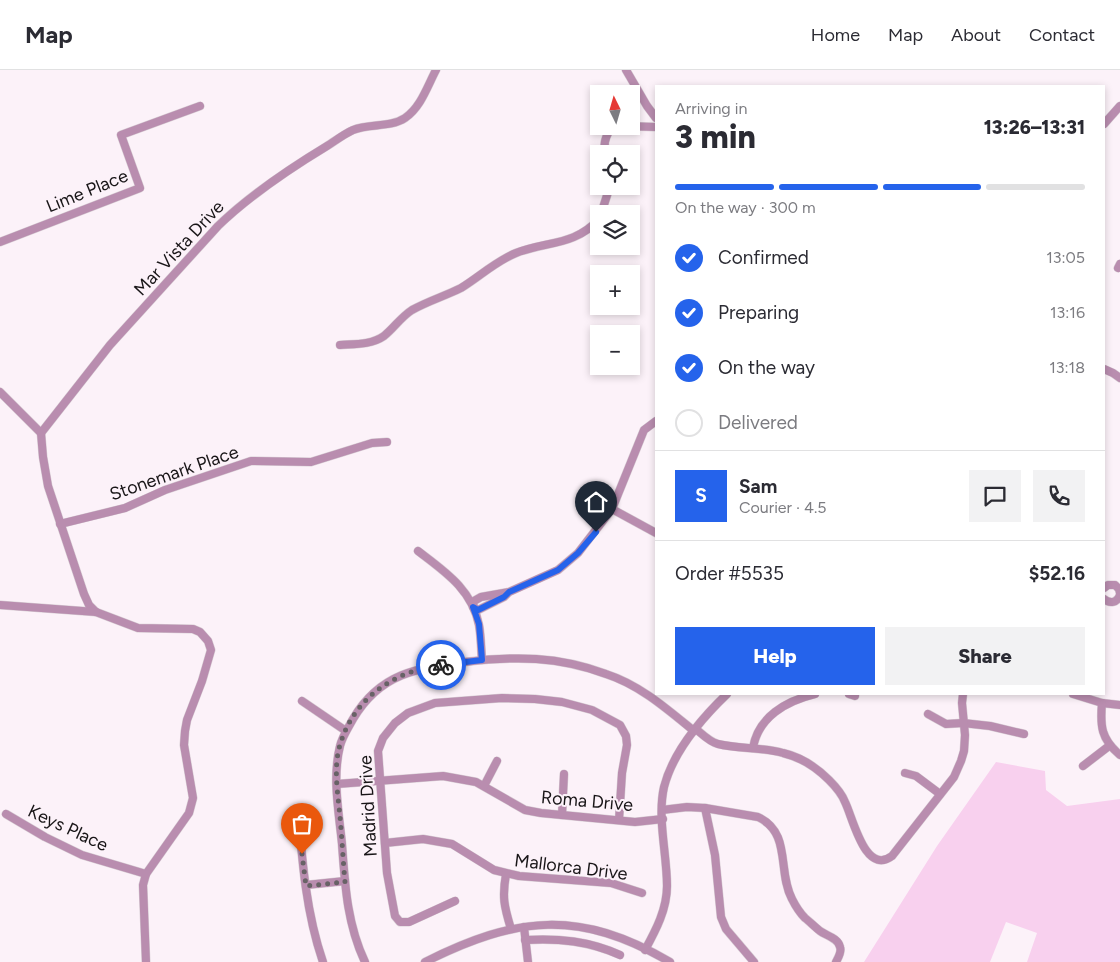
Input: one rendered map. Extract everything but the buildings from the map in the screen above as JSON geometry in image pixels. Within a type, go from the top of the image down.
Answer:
[{"type":"street","name":"Mar Vista Drive","points":[[41,432],[110,345],[218,226],[234,211],[308,157],[353,130],[396,123],[404,119],[420,103],[436,70]]},
{"type":"street","points":[[626,70],[655,117]]},
{"type":"street","name":"Lime Place","points":[[0,242],[140,188],[121,135],[200,106]]},
{"type":"street","points":[[1105,123],[1120,106]]},
{"type":"street","points":[[640,126],[655,127]]},
{"type":"street","points":[[340,345],[362,344],[377,340],[409,313],[460,288],[510,256],[565,241],[590,228]]},
{"type":"street","points":[[1105,370],[1120,378]]},
{"type":"street","points":[[0,392],[41,432],[48,486],[84,594],[89,605],[96,612]]},
{"type":"street","points":[[418,551],[454,578],[478,610],[504,597],[509,592],[558,570],[578,553],[612,509],[644,430],[655,422]]},
{"type":"street","name":"Stonemark Place","points":[[60,524],[125,508],[165,490],[251,461],[311,462],[372,443],[387,442]]},
{"type":"street","points":[[612,509],[655,532]]},
{"type":"street","points":[[1105,587],[1108,585],[1115,585],[1119,589],[1120,594],[1114,602],[1107,602],[1105,600]]},
{"type":"street","points":[[473,604],[479,624],[482,660]]},
{"type":"street","points":[[0,605],[96,612],[138,628],[193,629],[200,632],[208,640],[211,650],[185,730],[184,745],[193,798],[189,813],[146,874],[142,894],[146,962]]},
{"type":"street","points":[[365,962],[357,944],[348,912],[337,784],[340,746],[359,708],[374,692],[396,677],[423,668],[503,658],[540,658],[567,662],[607,674],[631,684],[708,739],[718,744],[784,753],[801,760],[817,770],[830,781],[844,799],[865,848],[875,859],[882,861],[892,856],[954,777],[964,751],[963,695]]},
{"type":"street","points":[[645,950],[663,912],[667,887],[662,814],[664,787],[674,760],[695,730],[727,695]]},
{"type":"street","points":[[754,748],[759,729],[767,718],[787,704],[812,695]]},
{"type":"street","points":[[1076,695],[1102,703],[1120,705]]},
{"type":"street","name":"Madrid Drive","points":[[455,901],[409,922],[400,922],[394,916],[384,843],[378,751],[383,738],[395,723],[408,713],[422,706],[435,703],[502,698],[535,699],[562,702],[592,710],[620,725],[624,729],[627,745],[622,773],[619,820]]},
{"type":"street","points":[[302,700],[346,731]]},
{"type":"street","points":[[1102,703],[1101,719],[1103,733],[1109,746],[1120,755]]},
{"type":"street","points":[[928,714],[946,724],[963,723],[990,726],[1024,734]]},
{"type":"street","points":[[1083,766],[1109,746]]},
{"type":"street","points":[[484,786],[497,761]]},
{"type":"street","points":[[904,773],[916,776],[940,794]]},
{"type":"street","points":[[562,815],[564,774]]},
{"type":"street","name":"Roma Drive","points":[[337,784],[444,776],[455,777],[484,786],[525,810],[541,813],[635,822],[687,807],[705,808],[758,817],[776,830],[780,838],[787,884],[792,898],[803,916],[819,930],[836,940],[840,947],[836,962]]},
{"type":"street","points":[[705,808],[715,855],[721,902],[719,909],[721,918],[726,929],[754,962]]},
{"type":"street","points":[[298,809],[311,921],[323,962]]},
{"type":"street","name":"Keys Place","points":[[6,814],[45,837],[82,855],[146,874]]},
{"type":"street","name":"Mallorca Drive","points":[[384,843],[423,839],[452,844],[494,870],[506,874],[611,883],[642,893]]},
{"type":"street","points":[[506,874],[503,893],[504,907],[511,929]]},
{"type":"street","points":[[306,886],[345,882]]},
{"type":"street","points":[[425,962],[489,935],[538,924],[572,925],[603,931],[669,962]]},
{"type":"street","points":[[524,926],[528,962]]},
{"type":"street","points":[[526,940],[552,938],[585,942],[620,955]]},
{"type":"shaded area","points":[[996,762],[1045,771],[1046,790],[1067,806],[1120,799],[1120,962],[1027,962],[1037,933],[1006,922],[990,962],[864,962],[937,846]]},
{"type":"way so far","points":[[302,854],[306,886],[345,882],[337,784],[340,746],[346,731],[359,708],[374,692],[386,683],[396,677],[423,668],[441,665]]},
{"type":"route","points":[[441,665],[482,660],[479,624],[473,607],[478,610],[490,605],[509,592],[558,570],[578,553],[596,532]]}]
